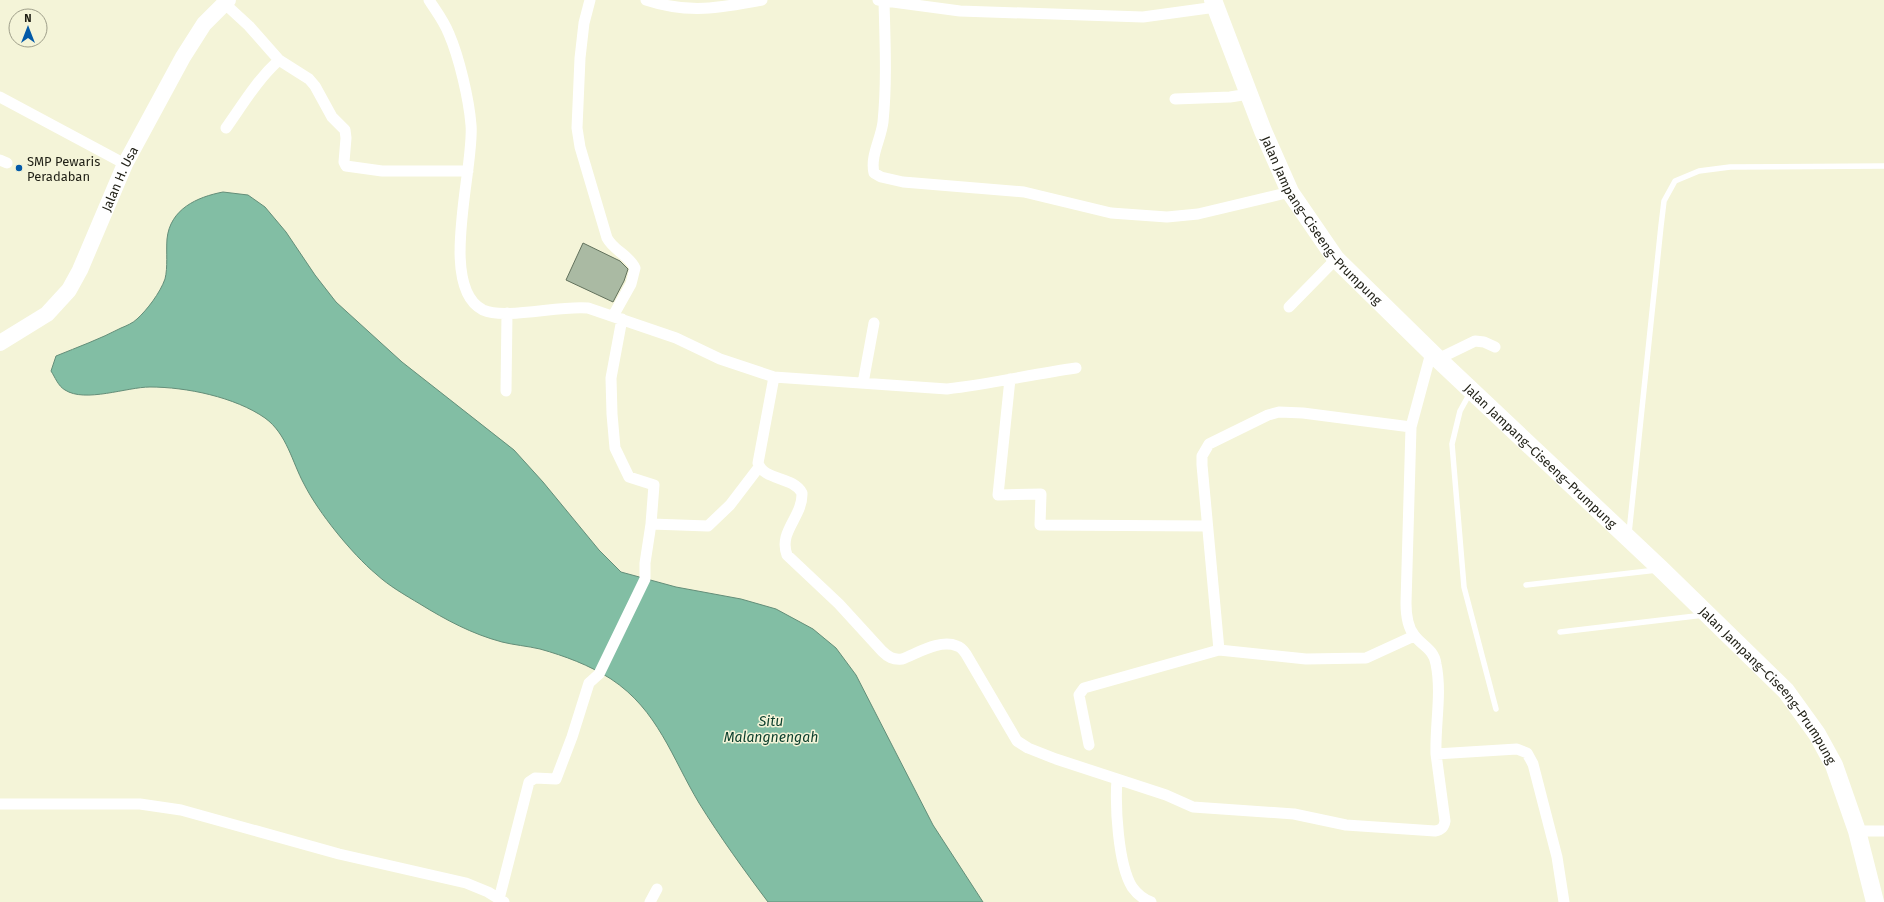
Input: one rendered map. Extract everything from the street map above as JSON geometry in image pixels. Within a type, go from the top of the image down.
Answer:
[{"type":"main road","name":"Jalan Jampang–Ciseeng–Prumpung","points":[[1215,3],[1263,131],[1290,192],[1336,259],[1434,356],[1661,569],[1786,691],[1801,710],[1834,765],[1857,831],[1875,902]]},
{"type":"street","points":[[429,0],[450,34],[469,107],[472,143],[459,246],[460,266],[465,285],[474,303],[482,310],[492,313],[507,313],[574,306],[588,308],[676,338],[720,359],[774,377],[948,388],[973,386],[1076,368]]},
{"type":"street","points":[[0,804],[140,804],[180,810],[339,854],[466,883],[488,892],[501,900],[529,782],[535,778],[556,779],[572,737],[589,683],[599,674],[645,580],[645,563],[651,524],[654,485],[629,477],[615,448],[610,378],[618,318],[631,284],[635,268],[629,260],[612,246],[607,238],[580,147],[577,128],[580,58],[584,22],[590,0]]},
{"type":"street","points":[[646,0],[666,6],[685,9],[713,4],[762,0]]},
{"type":"street","points":[[1215,3],[1143,17],[960,11],[881,0],[885,64],[883,122],[881,136],[872,163],[874,173],[881,177],[903,182],[1024,192],[1111,213],[1167,217],[1198,214],[1290,192]]},
{"type":"street","points":[[226,2],[279,60],[309,79],[315,86],[330,113],[345,130],[346,138],[344,162],[346,166],[382,171],[468,171]]},
{"type":"street","name":"Jalan H. Usa","points":[[0,343],[47,314],[69,290],[80,270],[125,164],[182,57],[204,24],[226,2]]},
{"type":"street","points":[[226,128],[266,71],[279,60]]},
{"type":"street","points":[[1174,99],[1218,98],[1249,94]]},
{"type":"street","points":[[0,97],[125,164]]},
{"type":"street","points":[[1289,307],[1336,259]]},
{"type":"street","points":[[506,391],[507,313]]},
{"type":"street","points":[[863,383],[874,323]]},
{"type":"street","points":[[774,377],[758,463],[765,472],[794,485],[802,493],[800,508],[785,541],[784,546],[787,555],[839,604],[889,657],[896,660],[939,645],[950,644],[959,646],[966,654],[1017,741],[1028,748],[1056,760],[1166,794],[1193,807],[1204,809],[1294,814],[1346,825],[1440,830],[1445,821],[1436,754],[1438,693],[1436,664],[1430,650],[1414,636],[1408,624],[1406,603],[1411,427],[1434,356],[1480,340],[1495,347]]},
{"type":"street","points":[[1010,379],[998,495],[1041,494],[1040,525],[1111,527],[1207,526]]},
{"type":"street","points":[[1219,650],[1202,456],[1209,444],[1268,415],[1279,412],[1303,413],[1411,427]]},
{"type":"street","points":[[651,524],[708,526],[730,505],[760,467]]},
{"type":"street","points":[[1089,745],[1079,695],[1084,688],[1219,650],[1306,658],[1366,658],[1414,636]]},
{"type":"street","points":[[1436,754],[1517,748],[1527,753],[1533,764],[1557,857],[1564,902]]},
{"type":"street","points":[[1117,779],[1116,810],[1121,850],[1126,869],[1132,886],[1139,896],[1151,902]]},
{"type":"street","points":[[1857,831],[1884,831]]},
{"type":"street","points":[[650,902],[657,889]]},
{"type":"lane","points":[[1628,539],[1664,201],[1675,181],[1699,171],[1730,167],[1884,166]]},
{"type":"lane","points":[[1471,391],[1460,411],[1452,444],[1464,587],[1496,709]]},
{"type":"lane","points":[[1526,585],[1661,569]]},
{"type":"lane","points":[[1560,632],[1708,615]]},
{"type":"water","name":"Situ Malangnengah","points":[[223,192],[248,195],[265,207],[286,232],[315,275],[336,302],[402,362],[514,450],[543,482],[599,550],[621,572],[676,587],[741,599],[776,609],[813,629],[836,648],[856,675],[933,825],[983,902],[768,902],[707,816],[689,786],[672,752],[652,720],[641,705],[627,691],[603,674],[568,658],[540,649],[491,639],[470,631],[440,616],[386,582],[367,566],[346,544],[327,520],[304,484],[284,440],[279,432],[265,418],[239,404],[194,391],[164,387],[150,387],[95,395],[83,395],[73,394],[65,390],[59,384],[51,371],[56,356],[127,325],[141,315],[157,295],[165,279],[167,239],[173,220],[186,206],[204,197]]},
{"type":"building","points":[[583,243],[620,261],[628,269],[624,281],[613,302],[566,280]]},
{"type":"place","name":"SMP Pewaris Peradaban","points":[[19,168]]}]
